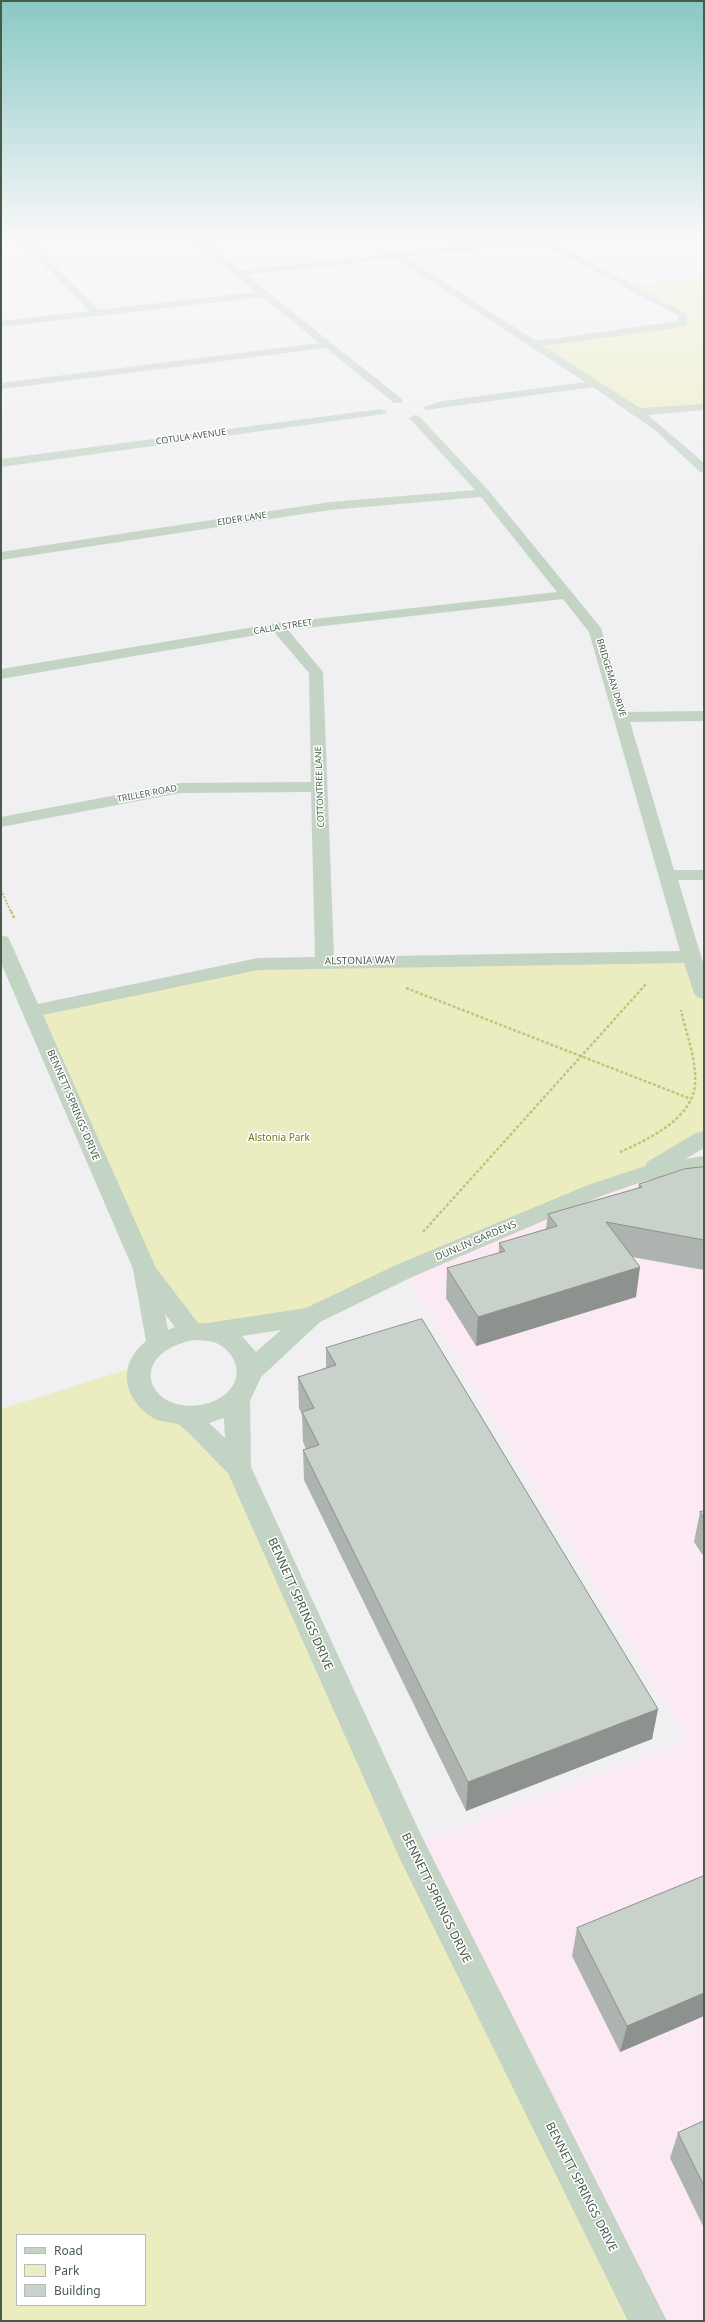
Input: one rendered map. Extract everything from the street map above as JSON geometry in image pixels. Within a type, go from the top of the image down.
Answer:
[{"type":"street","points":[[1,386],[316,347]]},
{"type":"street","points":[[329,347],[408,401],[430,408],[443,404],[594,384]]},
{"type":"street","points":[[540,347],[638,412],[660,429],[704,469]]},
{"type":"street","name":"COTULA AVENUE","points":[[1,463],[386,414],[381,407],[408,401]]},
{"type":"street","points":[[638,412],[704,407]]},
{"type":"street","name":"BRIDGEMAN DRIVE","points":[[430,408],[428,414],[409,418],[484,493],[596,631],[623,717],[691,957],[704,993]]},
{"type":"street","name":"EIDER LANE","points":[[1,556],[330,506],[484,493]]},
{"type":"street","name":"CALLA STREET","points":[[1,674],[278,627],[566,595]]},
{"type":"street","name":"COTTONTREE LANE","points":[[278,627],[316,672],[325,961]]},
{"type":"street","points":[[623,717],[704,716]]},
{"type":"street","name":"TRILLER ROAD","points":[[1,822],[180,788],[320,787]]},
{"type":"street","points":[[668,875],[704,875]]},
{"type":"street","name":"BENNETT SPRINGS DRIVE","points":[[1,941],[145,1269],[158,1342]]},
{"type":"street","name":"ALSTONIA WAY","points":[[33,1011],[258,964],[325,961],[691,957]]},
{"type":"street","name":"DUNLIN GARDENS","points":[[644,1173],[704,1138]]},
{"type":"street","name":"DUNLIN GARDENS","points":[[250,1372],[311,1316],[404,1271],[596,1190],[644,1173],[704,1163]]},
{"type":"street","name":"BENNETT SPRINGS DRIVE","points":[[145,1269],[200,1332]]},
{"type":"street","name":"DUNLIN GARDENS","points":[[200,1332],[311,1316]]},
{"type":"street","points":[[200,1332],[226,1338],[239,1347],[247,1359],[250,1372],[246,1386],[237,1399],[222,1409],[204,1415],[186,1416],[167,1412],[152,1405],[142,1393],[137,1380],[138,1366],[146,1353],[158,1342],[173,1335],[200,1332]]},
{"type":"street","name":"BENNETT SPRINGS DRIVE","points":[[237,1399],[238,1467]]},
{"type":"street","name":"BENNETT SPRINGS DRIVE","points":[[186,1416],[238,1467],[410,1846],[648,2321]]},
{"type":"path","points":[[421,1234],[654,976],[637,969],[622,968],[619,958]]},
{"type":"path","points":[[402,987],[691,1098]]},
{"type":"path","points":[[618,1153],[678,1117],[686,1108],[694,1094],[694,1077],[680,1003]]},
{"type":"shaded area","points":[[704,1163],[704,2321],[648,2321],[410,1846],[688,1740],[404,1271],[586,1193]]},
{"type":"green space","points":[[540,347],[704,347],[704,407],[638,412]]},
{"type":"green space","name":"Alstonia Park","points":[[691,957],[704,993],[704,1138],[644,1173],[311,1316],[191,1331],[145,1269],[33,1011],[258,964]]},
{"type":"green space","points":[[138,1366],[137,1380],[238,1467],[648,2321],[1,2321],[1,1409]]},
{"type":"building","points":[[704,1167],[704,1240],[606,1222],[640,1267],[478,1317],[447,1268],[505,1251],[499,1243],[557,1226],[548,1214],[642,1187],[639,1184],[684,1169]]},
{"type":"building","points":[[422,1319],[658,1709],[468,1782],[303,1450],[319,1445],[302,1412],[314,1408],[298,1377],[336,1365],[326,1348]]},
{"type":"building","points":[[704,1511],[704,1518],[700,1512]]},
{"type":"building","points":[[704,1876],[704,1993],[627,2026],[577,1928]]},
{"type":"building","points":[[704,2121],[704,2186],[678,2133]]}]
